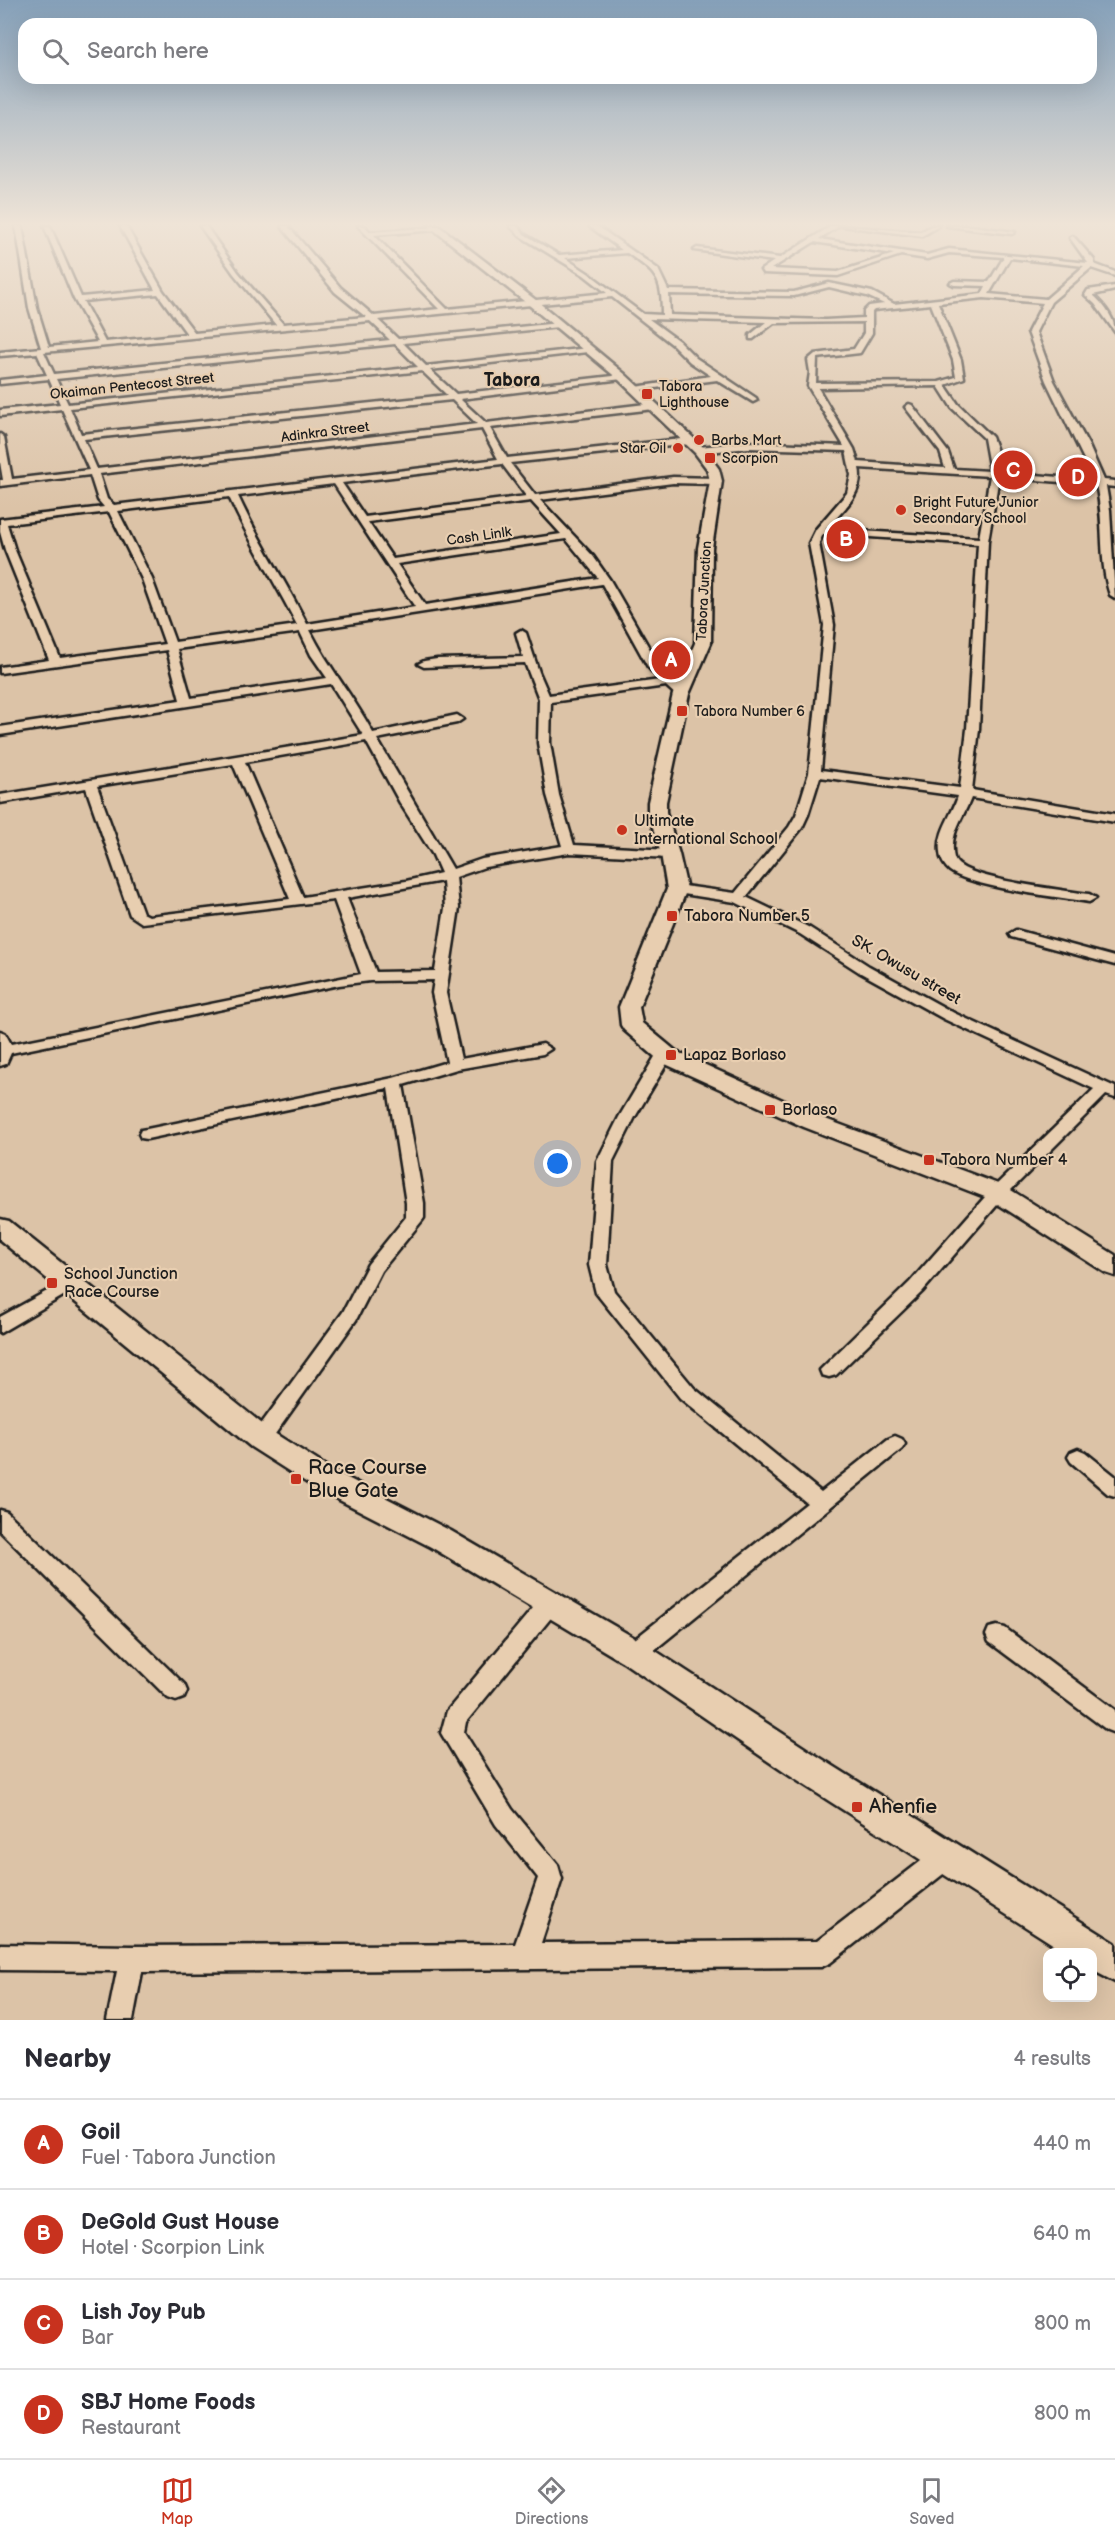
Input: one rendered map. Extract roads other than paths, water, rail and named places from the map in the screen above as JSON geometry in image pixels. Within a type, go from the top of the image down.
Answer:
[{"type":"street","points":[[36,320],[51,378],[94,472],[103,500],[113,510],[147,579],[171,646],[187,704]]},
{"type":"street","points":[[90,320],[103,345]]},
{"type":"street","points":[[182,320],[194,336]]},
{"type":"street","points":[[275,320],[281,327]]},
{"type":"street","points":[[0,354],[358,320]]},
{"type":"street","points":[[374,320],[485,427],[504,461],[532,497],[570,536],[605,580],[654,667],[681,694]]},
{"type":"street","points":[[362,519],[673,480],[716,481],[713,469],[694,446],[654,406],[553,320]]},
{"type":"street","points":[[644,320],[676,343],[693,360],[753,400]]},
{"type":"street","points":[[753,337],[773,320]]},
{"type":"street","points":[[738,898],[795,828],[802,815],[815,773],[829,625],[814,543],[819,531],[852,494],[856,465],[850,450],[812,386],[814,372],[812,360],[815,356],[857,351],[868,333],[869,320]]},
{"type":"street","points":[[812,386],[940,384],[956,381],[961,376],[941,320]]},
{"type":"street","points":[[1038,320],[1032,332],[1052,386],[1087,452],[1100,483],[1106,509],[1110,579],[1115,595]]},
{"type":"street","points":[[0,382],[559,325]]},
{"type":"street","name":"Okaiman Pentecost Street","points":[[0,412],[588,350]]},
{"type":"street","points":[[78,437],[622,377]]},
{"type":"street","points":[[635,389],[720,377]]},
{"type":"street","points":[[940,384],[955,406],[988,437],[992,448],[995,474],[983,541],[975,697],[966,793],[946,843],[946,857],[954,868],[975,876],[1089,898]]},
{"type":"street","name":"Adinkra Street","points":[[4,483],[654,406]]},
{"type":"street","points":[[909,407],[944,452],[950,470]]},
{"type":"street","points":[[0,436],[4,483]]},
{"type":"street","points":[[54,661],[1,522],[504,461],[694,446],[748,445],[850,450]]},
{"type":"street","points":[[856,465],[950,470],[1115,484]]},
{"type":"street","points":[[336,481],[421,608]]},
{"type":"street","name":"Tabora Junction","points":[[677,889],[657,802],[681,694],[703,643],[705,548],[716,481]]},
{"type":"street","points":[[232,494],[252,537],[280,581],[317,655],[370,737],[406,804],[440,855],[449,875],[452,908],[439,993],[455,1065]]},
{"type":"street","points":[[819,531],[983,541]]},
{"type":"street","name":"Cash Linlk","points":[[391,562],[570,536]]},
{"type":"street","points":[[0,670],[302,628],[605,580]]},
{"type":"street","points":[[521,633],[545,699],[544,743],[553,795],[569,849]]},
{"type":"street","points":[[424,664],[467,659],[529,660]]},
{"type":"street","points":[[0,731],[335,680]]},
{"type":"street","points":[[545,699],[668,682]]},
{"type":"street","points":[[0,799],[370,737],[457,719]]},
{"type":"street","points":[[237,758],[298,902]]},
{"type":"street","points":[[815,773],[966,793],[1115,818]]},
{"type":"street","points":[[90,783],[137,915],[140,919],[156,921],[339,896],[449,875],[482,863],[569,849],[670,854]]},
{"type":"street","points":[[677,889],[629,1007],[632,1025],[663,1054],[812,1122],[998,1193],[1115,1267]]},
{"type":"street","name":"SK. Owusu street","points":[[677,889],[738,898],[805,931],[864,969],[949,1016],[1110,1090]]},
{"type":"street","points":[[339,896],[370,977]]},
{"type":"street","points":[[1016,934],[1115,961]]},
{"type":"street","points":[[2,1049],[339,981],[370,977],[442,975]]},
{"type":"street","points":[[147,1134],[395,1082],[455,1065],[543,1049]]},
{"type":"street","points":[[663,1054],[605,1161],[598,1265],[604,1293],[687,1394],[821,1503]]},
{"type":"street","points":[[261,1439],[350,1315],[374,1268],[415,1218],[415,1203],[395,1082]]},
{"type":"street","points":[[830,1370],[916,1287],[998,1193],[1110,1090]]},
{"type":"street","points":[[0,1227],[69,1286],[261,1439],[322,1478],[441,1539],[634,1653],[800,1763],[1115,1964]]},
{"type":"street","points":[[0,1326],[69,1286]]},
{"type":"street","points":[[634,1653],[895,1444]]},
{"type":"street","points":[[1078,1457],[1115,1488]]},
{"type":"street","points":[[0,1518],[176,1691]]},
{"type":"street","points":[[524,1955],[550,1879],[549,1873],[504,1817],[452,1733],[455,1718],[551,1602]]},
{"type":"street","points":[[997,1635],[1115,1723]]},
{"type":"street","points":[[0,1957],[132,1959],[821,1954],[947,1856]]},
{"type":"street","points":[[120,2020],[132,1959]]},
{"type":"place","name":"Tabora Lighthouse","points":[[647,394]]},
{"type":"place","name":"Barbs Mart","points":[[699,440]]},
{"type":"place","name":"Star Oil","points":[[678,448]]},
{"type":"place","name":"Scorpion","points":[[710,458]]},
{"type":"place","name":"Lish Joy Pub","points":[[1013,470]]},
{"type":"place","name":"SBJ Home Foods","points":[[1078,477]]},
{"type":"place","name":"Bright Future Junior Secondary School","points":[[901,510]]},
{"type":"place","name":"DeGold Gust House","points":[[846,539]]},
{"type":"place","name":"Goil","points":[[671,660]]},
{"type":"place","name":"Tabora Number 6","points":[[682,711]]},
{"type":"place","name":"Ultimate International School","points":[[622,830]]},
{"type":"place","name":"Tabora Number 5","points":[[672,916]]},
{"type":"place","name":"Lapaz Borlaso","points":[[671,1055]]},
{"type":"place","name":"Borlaso","points":[[770,1110]]},
{"type":"place","name":"Tabora Number 4","points":[[929,1160]]},
{"type":"place","name":"School Junction Race Course","points":[[52,1283]]},
{"type":"place","name":"Race Course Blue Gate","points":[[296,1479]]},
{"type":"place","name":"Ahenfie","points":[[857,1807]]},
{"type":"district","name":"Tabora","points":[[512,380]]}]
